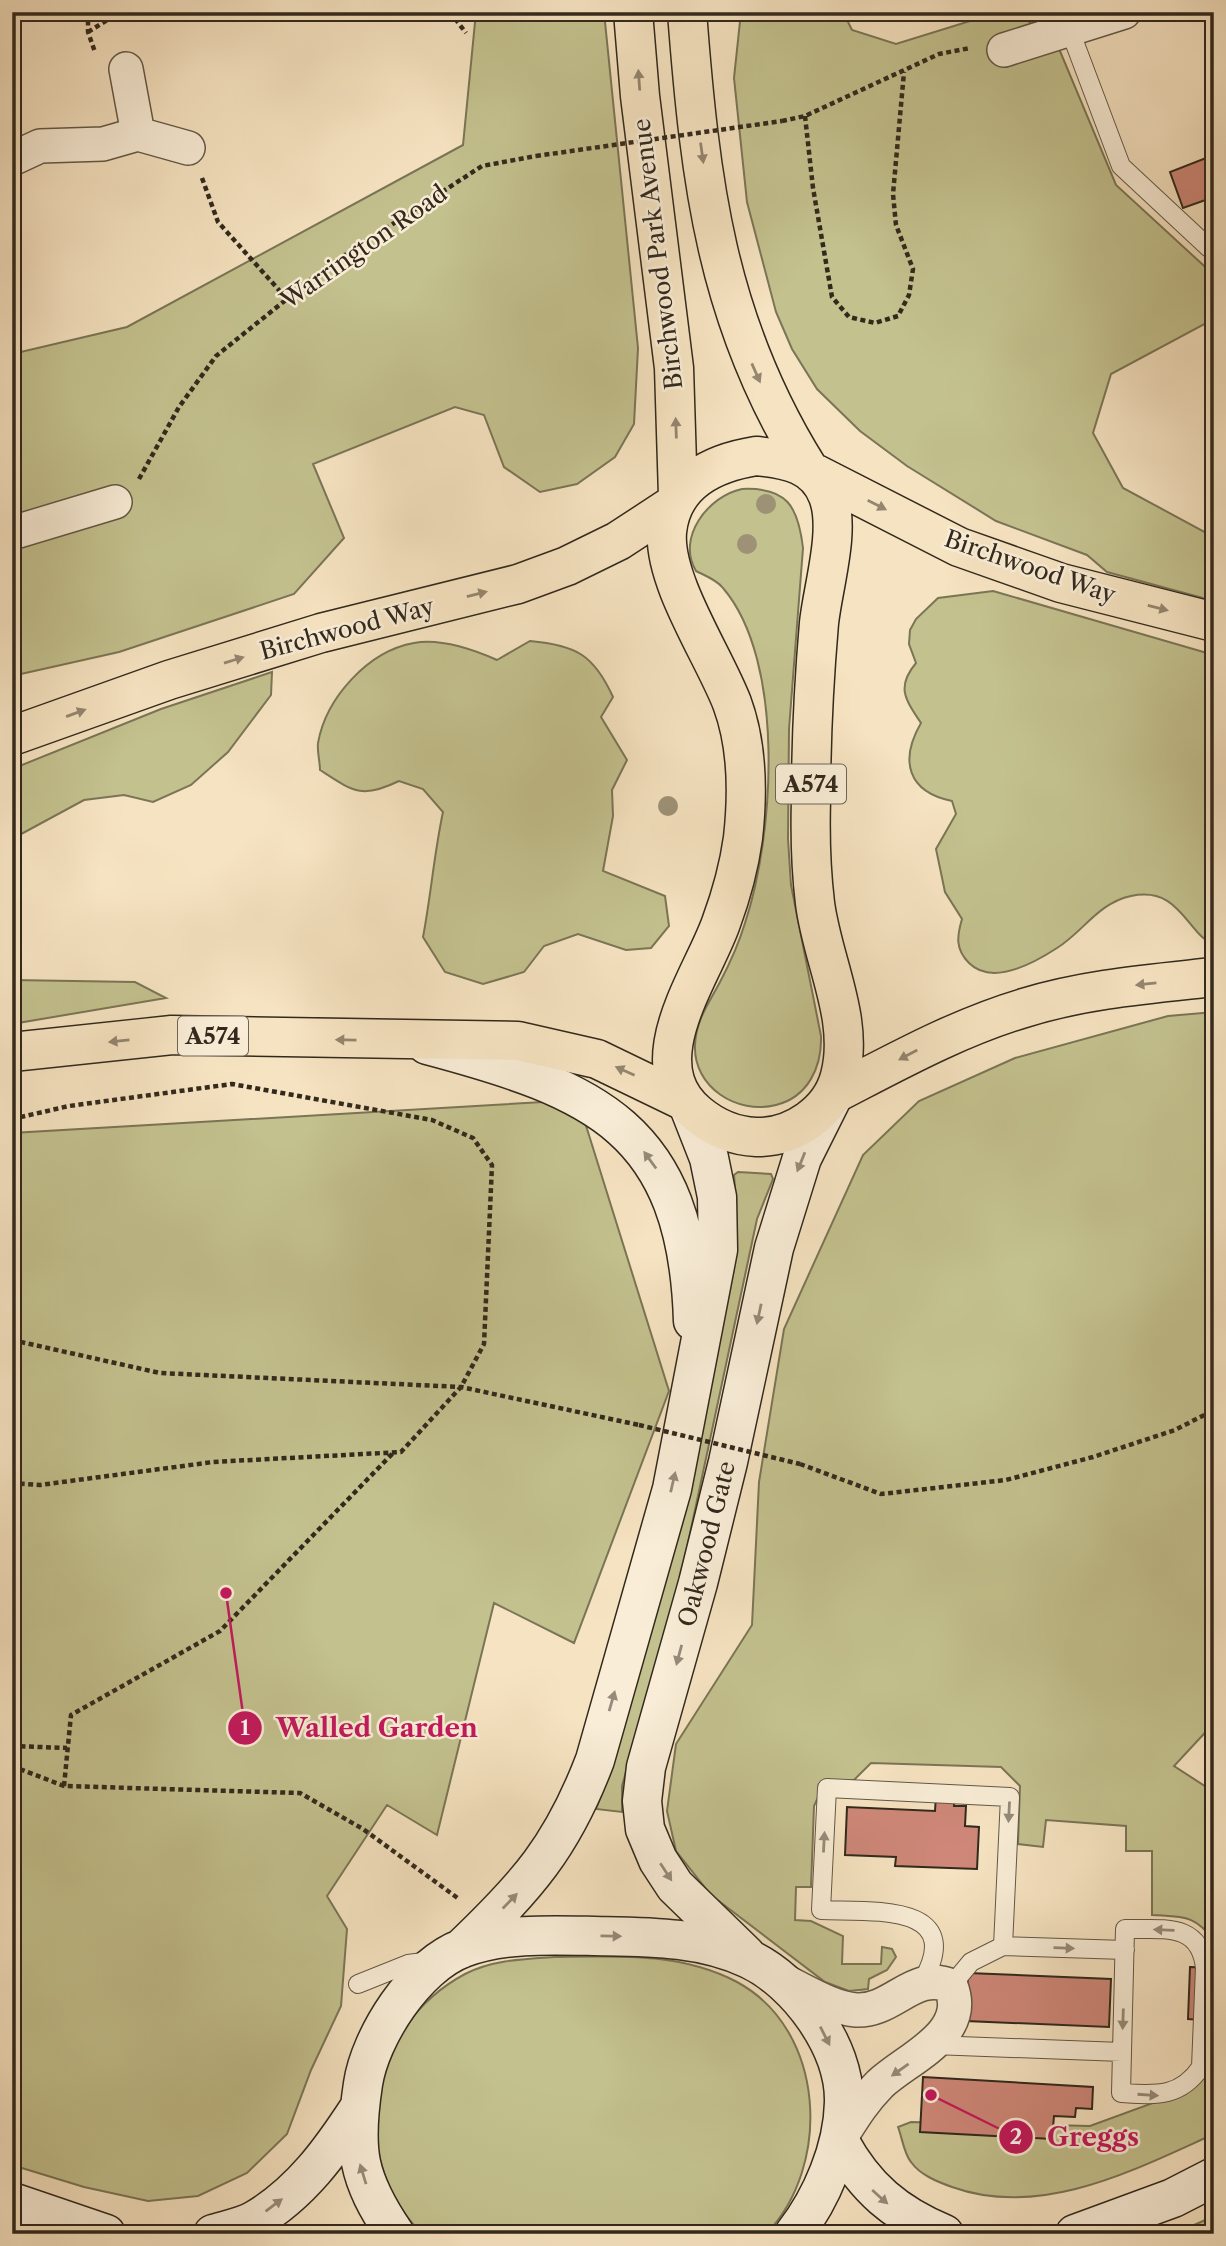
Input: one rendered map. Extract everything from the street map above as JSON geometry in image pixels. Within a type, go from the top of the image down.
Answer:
[{"type":"main road","name":"Birchwood Park Avenue","points":[[633,12],[640,96],[674,368],[676,501]]},
{"type":"main road","name":"A574","points":[[687,12],[693,85],[714,242],[735,318],[755,370],[781,425],[828,495],[833,516],[820,622],[811,803],[815,904],[843,1030],[844,1057],[833,1097]]},
{"type":"main road","name":"Birchwood Way","points":[[12,736],[169,680],[321,633],[518,584],[566,566],[618,541],[676,501],[691,481],[711,468],[733,460],[757,456],[781,459],[812,471],[960,547],[1061,583],[1214,622]]},
{"type":"main road","name":"A574","points":[[676,501],[667,531],[673,567],[688,608],[733,704],[743,741],[746,771],[741,855],[732,891],[712,946],[687,996],[674,1031],[672,1058],[687,1105]]},
{"type":"main road","name":"A574","points":[[12,1052],[172,1035],[518,1041],[597,1059],[687,1105],[712,1125],[733,1134],[759,1137],[785,1134],[808,1121],[833,1097],[912,1052],[1026,1007],[1124,987],[1214,978]]},
{"type":"street","points":[[1004,50],[1067,22],[1124,12]]},
{"type":"street","points":[[126,69],[138,134]]},
{"type":"street","points":[[12,159],[40,146],[103,144],[138,134],[188,148]]},
{"type":"street","points":[[12,533],[115,502]]},
{"type":"street","points":[[414,1041],[514,1071],[583,1099],[632,1136],[654,1163],[670,1192],[680,1221],[692,1317],[693,1386]]},
{"type":"street","name":"Oakwood Gate","points":[[750,1959],[675,1886],[658,1860],[645,1829],[643,1790],[646,1767],[695,1595],[724,1476],[774,1248],[802,1158],[833,1097]]},
{"type":"street","name":"Oakwood Gate","points":[[359,2108],[367,2060],[388,2017],[415,1984],[453,1954],[516,1895],[547,1857],[582,1795],[595,1760],[672,1489],[718,1250],[717,1197],[709,1158],[687,1105]]},
{"type":"street","points":[[453,1954],[496,1940],[543,1935],[666,1937],[708,1945],[750,1959],[784,1981],[826,2001],[855,2010],[887,2005],[937,1984],[957,2001],[951,2021],[933,2045],[882,2083],[863,2103],[840,2139],[805,2220],[794,2234]]},
{"type":"street","points":[[784,1981],[812,2012],[834,2055],[844,2100],[840,2139],[854,2168],[876,2194],[900,2213],[944,2234]]},
{"type":"street","points":[[213,2234],[253,2221],[300,2186],[328,2155],[359,2108]]},
{"type":"street","points":[[359,2108],[359,2159],[371,2199],[394,2234]]},
{"type":"street","points":[[1075,2234],[1173,2198],[1214,2177]]},
{"type":"street","points":[[12,2202],[106,2234]]},
{"type":"lane","points":[[1067,22],[1121,166],[1209,248],[1214,246]]},
{"type":"lane","points":[[1003,1946],[1010,1797],[827,1788],[821,1910],[915,1918],[928,1928],[935,1944],[932,1965],[937,1984],[971,1962],[1003,1946],[1125,1951]]},
{"type":"lane","points":[[1125,1929],[1179,1931],[1198,1942],[1205,1968],[1201,2067],[1193,2079],[1162,2096],[1121,2093],[1125,1951],[1125,1929]]},
{"type":"lane","points":[[358,1984],[408,1964],[453,1954]]},
{"type":"lane","points":[[933,2045],[1122,2052]]},
{"type":"path","points":[[88,32],[120,12]]},
{"type":"path","points":[[450,12],[466,33]]},
{"type":"path","name":"Warrington Road","points":[[115,502],[145,473],[179,407],[216,356],[328,266],[482,166],[805,116],[939,54],[982,45],[1004,50]]},
{"type":"path","points":[[805,116],[813,188],[832,297],[849,317],[875,323],[898,316],[909,295],[913,270],[896,225],[893,194],[904,72]]},
{"type":"path","points":[[188,148],[209,193],[218,222],[287,299]]},
{"type":"path","points":[[12,1119],[69,1106],[232,1084],[432,1120],[474,1138],[492,1165],[484,1344],[461,1387],[401,1452],[213,1462],[40,1485],[12,1483]]},
{"type":"path","points":[[12,1340],[160,1373],[461,1387],[639,1425],[800,1464],[881,1494],[1006,1480],[1093,1457],[1175,1430],[1214,1410]]},
{"type":"path","points":[[64,1786],[71,1715],[220,1631],[394,1452]]},
{"type":"path","points":[[12,1746],[67,1748]]},
{"type":"path","points":[[12,1766],[64,1786],[300,1793],[363,1829],[467,1906],[453,1954]]},
{"type":"shaded area","points":[[476,12],[604,12],[638,348],[634,424],[615,457],[577,484],[540,492],[504,467],[484,415],[455,407],[313,464],[344,538],[294,594],[119,652],[12,676],[12,354],[127,327],[463,145]]},
{"type":"shaded area","points":[[741,12],[843,12],[852,30],[896,44],[999,12],[1019,12],[1060,51],[1116,185],[1214,275],[1214,319],[1111,374],[1093,433],[1123,488],[1214,537],[1214,601],[1107,572],[1087,555],[996,521],[907,466],[860,431],[817,389],[792,349],[776,312],[747,202],[734,78]]},
{"type":"shaded area","points":[[742,489],[770,491],[780,496],[793,510],[801,533],[803,548],[789,729],[788,839],[791,885],[821,1036],[816,1069],[805,1088],[787,1101],[761,1107],[733,1101],[709,1085],[696,1060],[695,1045],[700,1020],[731,960],[745,923],[763,844],[767,798],[765,704],[757,659],[743,620],[723,588],[696,571],[691,558],[693,532],[707,509],[729,493]]},
{"type":"shaded area","points":[[993,591],[1214,655],[1214,946],[1204,939],[1171,903],[1160,897],[1147,895],[1131,896],[1109,905],[1057,948],[1013,970],[978,970],[964,958],[958,942],[962,919],[945,892],[936,849],[956,814],[952,801],[937,797],[926,790],[912,773],[910,750],[921,723],[907,700],[905,686],[906,679],[916,663],[909,644],[910,630],[916,619],[938,598]]},
{"type":"shaded area","points":[[530,641],[560,646],[582,655],[598,671],[613,697],[601,717],[627,760],[612,790],[613,816],[603,871],[665,896],[669,926],[651,948],[626,950],[578,934],[544,946],[524,972],[483,984],[445,972],[423,937],[443,812],[423,789],[399,781],[367,791],[341,784],[320,770],[318,743],[330,710],[352,679],[366,666],[397,648],[414,643],[446,643],[497,660]]},
{"type":"shaded area","points":[[272,672],[271,695],[228,752],[191,785],[153,802],[124,795],[84,800],[12,839],[12,769],[161,709]]},
{"type":"shaded area","points":[[12,980],[135,982],[166,998],[12,1024]]},
{"type":"shaded area","points":[[1214,1012],[1214,1723],[1174,1766],[1214,1792],[1214,1941],[1194,1921],[1152,1915],[1152,1851],[1126,1851],[1126,1826],[1046,1820],[1043,1847],[1018,1844],[1020,1786],[1001,1767],[871,1763],[854,1780],[834,1784],[820,1793],[814,1806],[811,1887],[796,1887],[795,1920],[811,1921],[843,1936],[842,1964],[881,1964],[882,1947],[892,1949],[896,1957],[887,1970],[869,1979],[868,1989],[849,1991],[825,1982],[711,1895],[676,1851],[667,1811],[676,1744],[752,1625],[759,1482],[784,1329],[863,1155],[919,1101],[1015,1058],[1168,1016]]},
{"type":"shaded area","points":[[578,1100],[669,1391],[574,1643],[494,1603],[437,1835],[387,1805],[327,1896],[347,1929],[341,2006],[311,2070],[287,2134],[247,2173],[198,2196],[148,2201],[84,2187],[12,2165],[12,1133]]},
{"type":"shaded area","points":[[738,1172],[771,1174],[773,1179],[757,1219],[679,1585],[622,1786],[622,1812],[596,1809],[611,1771],[736,1203],[734,1175]]},
{"type":"shaded area","points":[[554,1957],[647,1958],[693,1965],[737,1982],[767,2004],[788,2032],[803,2065],[810,2101],[809,2137],[802,2173],[787,2206],[766,2234],[422,2234],[397,2202],[382,2167],[376,2130],[378,2094],[388,2058],[406,2025],[432,1997],[475,1969],[497,1963]]},
{"type":"shaded area","points":[[1214,2063],[1214,2134],[1119,2175],[1053,2194],[1019,2197],[986,2195],[941,2183],[924,2174],[911,2162],[898,2127],[911,2122],[1090,2126],[1194,2088]]},
{"type":"shaded area","points":[[1214,2216],[1214,2234],[1174,2234]]},
{"type":"building","points":[[902,12],[919,12],[905,18]]},
{"type":"building","points":[[1206,158],[1208,161],[1214,159],[1214,197],[1183,208],[1170,172]]},
{"type":"building","points":[[936,1795],[955,1796],[954,1806],[966,1806],[965,1826],[979,1827],[977,1869],[895,1866],[896,1857],[845,1855],[847,1807],[935,1811]]},
{"type":"building","points":[[1190,1967],[1214,1968],[1214,2021],[1188,2019]]},
{"type":"building","points":[[968,1973],[1111,1979],[1109,2027],[966,2021]]},
{"type":"building","points":[[923,2077],[1093,2087],[1092,2109],[1076,2108],[1075,2117],[1054,2116],[1052,2139],[920,2132]]},
{"type":"place","name":"Walled Garden","points":[[226,1593]]},
{"type":"place","name":"Greggs","points":[[931,2095]]}]
